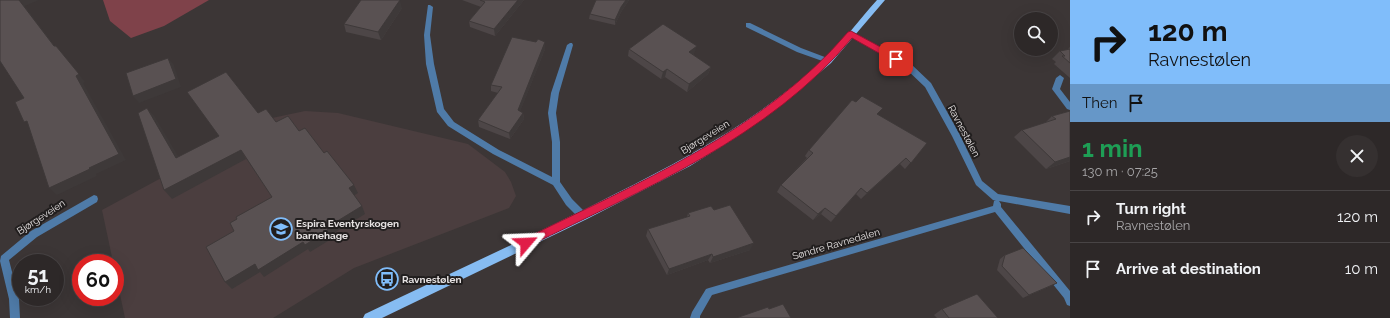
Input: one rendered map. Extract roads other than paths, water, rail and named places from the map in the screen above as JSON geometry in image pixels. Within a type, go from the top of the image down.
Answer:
[{"type":"main road","name":"Bjørgeveien","points":[[369,318],[583,216],[686,163],[732,135],[782,100],[828,61],[881,0]]},
{"type":"street","points":[[430,7],[427,35],[430,64],[440,110],[451,124],[496,152],[556,183],[569,202],[583,216]]},
{"type":"street","points":[[748,25],[799,50],[828,61]]},
{"type":"street","name":"Ravnestølen","points":[[851,34],[908,66],[928,85],[956,135],[979,182],[996,197]]},
{"type":"street","points":[[556,183],[557,157],[552,113],[555,93],[570,45]]},
{"type":"street","points":[[1060,78],[1056,89],[1070,107]]},
{"type":"street","points":[[1070,210],[996,197],[997,208],[1068,296],[1070,302]]},
{"type":"street","name":"Bjørgeveien","points":[[15,318],[14,299],[2,255],[34,234],[94,199]]},
{"type":"street","name":"Søndre Ravnedalen","points":[[695,318],[695,315],[709,292],[997,208]]},
{"type":"place","name":"Espira Eventyrskogen barnehage","points":[[281,229]]},
{"type":"place","name":"Ravnestølen","points":[[387,279]]}]
